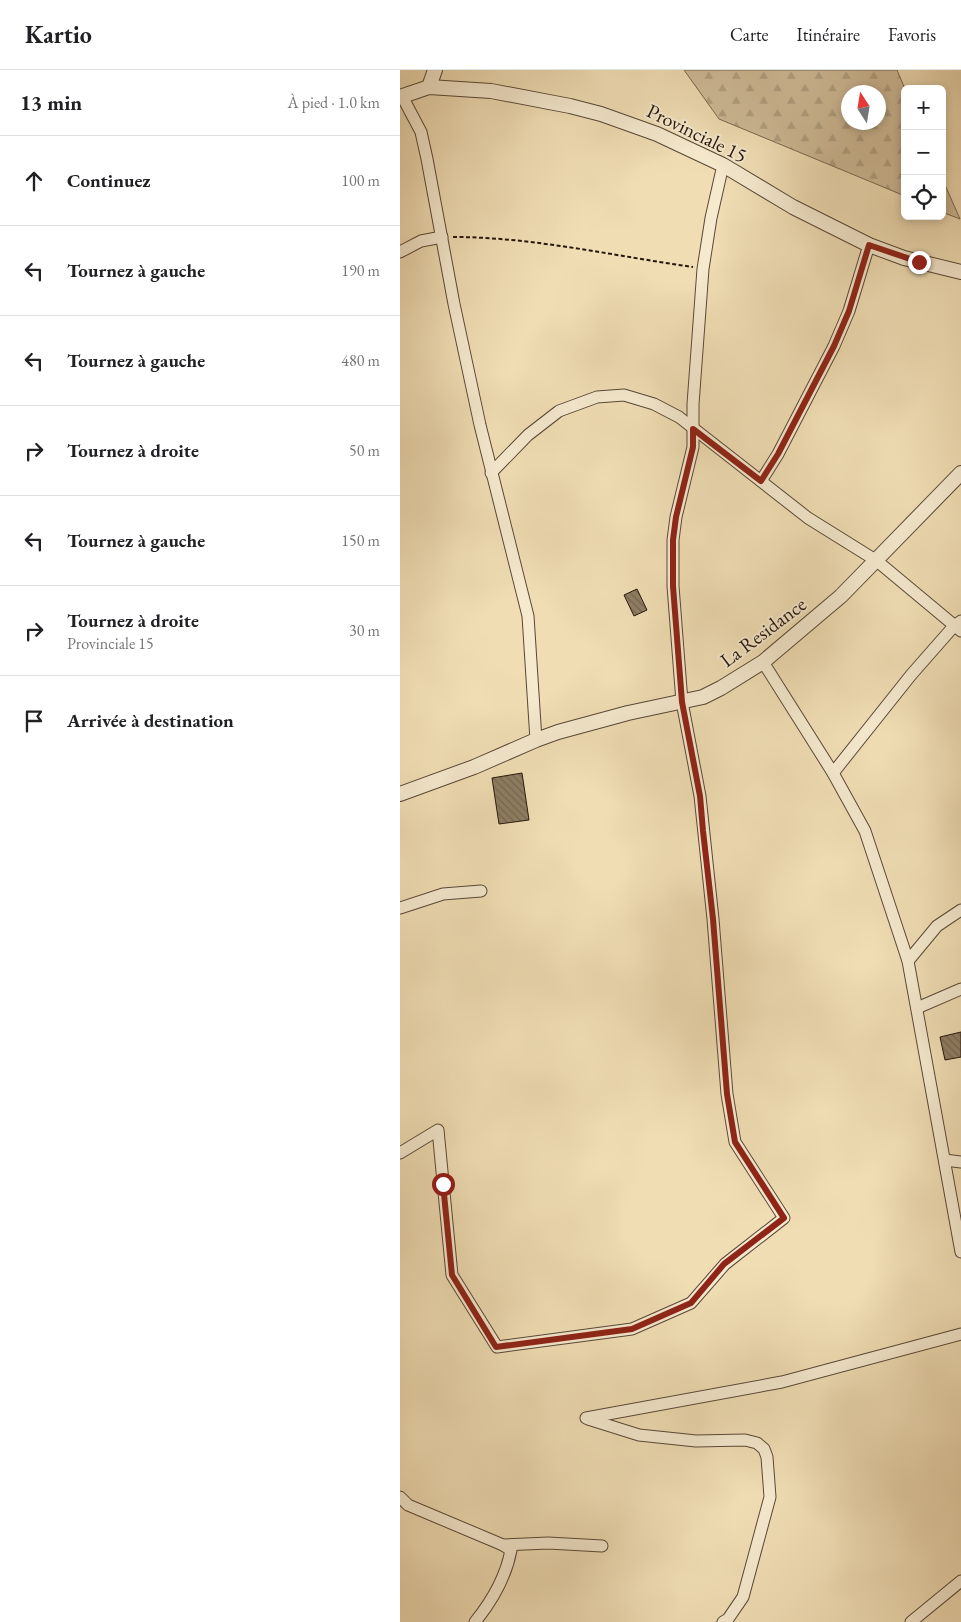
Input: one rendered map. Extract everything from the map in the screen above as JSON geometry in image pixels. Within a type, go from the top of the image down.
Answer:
[{"type":"street","points":[[429,87],[436,70]]},
{"type":"street","name":"Provinciale 15","points":[[401,97],[429,87],[491,91],[593,112],[657,134],[723,165],[793,207],[869,245],[904,258],[961,272]]},
{"type":"street","points":[[401,97],[421,132],[458,323],[492,473],[528,616],[536,740]]},
{"type":"street","points":[[400,1154],[438,1130],[452,1275],[496,1347],[632,1329],[691,1303],[724,1264],[784,1218],[735,1142],[727,1094],[713,919],[700,796],[682,702],[673,586],[673,540],[676,517],[693,447],[693,404],[703,269],[711,218],[723,165]]},
{"type":"street","points":[[400,252],[421,242],[442,237]]},
{"type":"street","points":[[761,481],[778,454],[834,346],[849,311],[869,245]]},
{"type":"street","points":[[492,473],[528,435],[559,411],[597,397],[624,395],[654,404],[679,417],[808,518],[877,560],[959,626],[911,675],[833,772]]},
{"type":"street","name":"La Residance","points":[[400,794],[474,767],[536,740],[628,713],[702,697],[721,688],[763,662],[840,596],[961,473]]},
{"type":"street","points":[[763,662],[833,772],[865,831],[908,961],[961,1252]]},
{"type":"street","points":[[400,908],[443,894],[480,890]]},
{"type":"street","points":[[908,961],[936,926],[961,910]]},
{"type":"street","points":[[917,1008],[961,989]]},
{"type":"street","points":[[945,1160],[961,1162]]},
{"type":"street","points":[[723,1622],[728,1619],[743,1598],[770,1497],[767,1456],[764,1449],[757,1443],[745,1440],[696,1441],[639,1435],[586,1418],[782,1382],[961,1334]]},
{"type":"street","points":[[400,1497],[408,1505],[511,1550],[506,1570],[487,1606],[475,1622]]},
{"type":"street","points":[[502,1545],[548,1543],[602,1546]]},
{"type":"street","points":[[911,1622],[961,1582]]},
{"type":"path","points":[[442,237],[479,237],[546,244],[703,269]]},
{"type":"green space","points":[[684,70],[897,70],[903,85],[901,85],[901,194],[719,119]]},
{"type":"green space","points":[[946,187],[960,219],[946,214]]},
{"type":"building","points":[[637,589],[647,610],[634,616],[624,595]]},
{"type":"building","points":[[522,773],[529,820],[499,824],[492,778]]},
{"type":"building","points":[[961,1032],[961,1057],[945,1060],[940,1037]]},
{"type":"route","points":[[443,1184],[452,1275],[496,1347],[632,1329],[691,1303],[724,1264],[784,1218],[735,1142],[727,1094],[713,919],[700,796],[682,702],[672,563],[676,517],[690,464],[693,447],[693,429],[761,481],[778,454],[834,346],[849,311],[869,245],[919,262]]}]
